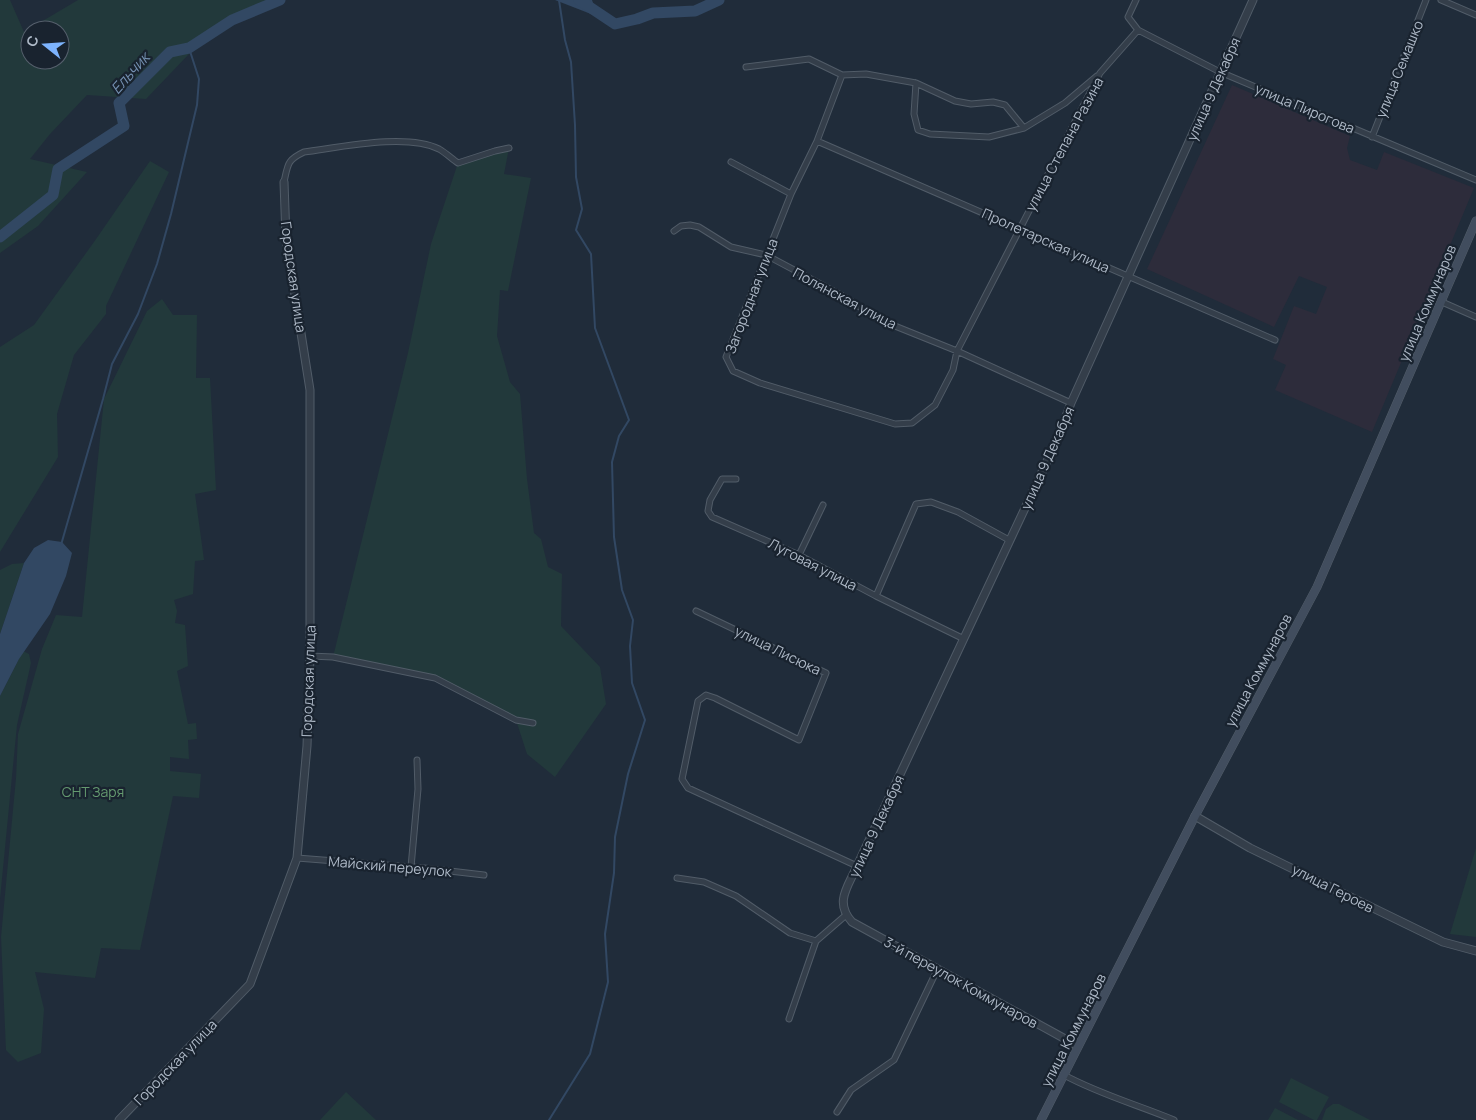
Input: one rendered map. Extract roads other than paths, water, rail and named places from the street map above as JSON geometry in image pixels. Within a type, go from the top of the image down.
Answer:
[{"type":"main road","name":"улица Коммунаров","points":[[1041,1120],[1195,816],[1317,587],[1476,221]]},
{"type":"street","points":[[1136,0],[1128,17],[1138,30]]},
{"type":"street","name":"улица 9 Декабря","points":[[846,915],[842,900],[857,866],[1057,440],[1253,0]]},
{"type":"street","name":"улица Семашко","points":[[1372,137],[1426,0]]},
{"type":"street","points":[[1441,0],[1476,15]]},
{"type":"street","name":"улица Пирогова","points":[[1138,30],[1220,72],[1476,180]]},
{"type":"street","name":"улица Степана Разина","points":[[935,404],[954,370],[957,351],[1100,73],[1138,30]]},
{"type":"street","points":[[746,67],[809,59],[842,75],[866,74],[916,83],[955,101],[971,104],[993,102],[1005,105],[1024,128]]},
{"type":"street","points":[[916,83],[914,114],[918,130],[930,134],[989,137],[1024,128],[1065,103],[1100,73]]},
{"type":"street","name":"Загородная улица","points":[[842,75],[817,141],[791,194],[726,357],[733,371],[760,384],[895,424],[912,423],[935,404]]},
{"type":"street","points":[[284,182],[288,167],[293,158],[304,152],[395,141],[427,145],[440,150],[458,163],[509,148]]},
{"type":"street","name":"Пролетарская улица","points":[[817,141],[1275,340]]},
{"type":"street","points":[[731,162],[791,194]]},
{"type":"street","name":"Городская улица","points":[[119,1120],[250,984],[296,858],[306,746],[310,656],[310,390],[286,238],[284,182]]},
{"type":"street","name":"Полянская улица","points":[[674,231],[681,226],[699,227],[731,247],[766,256],[843,296],[880,320],[957,351],[1072,403]]},
{"type":"street","points":[[1442,302],[1476,317]]},
{"type":"street","name":"Луговая улица","points":[[736,479],[722,479],[710,500],[708,511],[712,517],[799,555],[876,596],[964,639]]},
{"type":"street","points":[[876,596],[916,504],[931,502],[958,512],[1009,540]]},
{"type":"street","points":[[799,555],[823,504]]},
{"type":"street","name":"улица Лисюка","points":[[696,610],[826,673],[799,740],[706,695],[698,701],[682,779],[688,788],[857,866]]},
{"type":"street","points":[[310,656],[333,657],[435,678],[516,720],[533,723]]},
{"type":"street","points":[[411,867],[418,789],[417,760]]},
{"type":"street","name":"улица Героев","points":[[1195,816],[1250,848],[1443,942],[1476,951]]},
{"type":"street","name":"Майский переулок","points":[[296,858],[484,875]]},
{"type":"street","points":[[677,878],[704,882],[736,896],[790,933],[816,941]]},
{"type":"street","points":[[789,1018],[816,941],[846,915]]},
{"type":"street","name":"3-й переулок Коммунаров","points":[[846,915],[852,922],[1078,1046]]},
{"type":"street","points":[[837,1112],[851,1090],[894,1060],[938,970]]},
{"type":"street","points":[[1064,1075],[1088,1088],[1174,1120]]},
{"type":"water","points":[[555,0],[592,0],[595,9],[591,14]]},
{"type":"water","points":[[48,540],[62,542],[72,553],[66,576],[50,614],[19,659],[0,696],[0,634],[24,563],[34,548]]},
{"type":"waterway","name":"Ельчик","points":[[0,237],[53,195],[58,169],[124,126],[119,103],[170,52],[189,48],[232,20],[280,0]]},
{"type":"waterway","points":[[549,1120],[590,1054],[608,982],[605,934],[614,873],[615,837],[628,774],[645,720],[632,683],[630,646],[633,620],[622,590],[614,537],[612,462],[619,436],[629,420],[595,328],[591,254],[576,230],[582,209],[576,177],[571,62],[565,40],[559,0]]},
{"type":"waterway","name":"Ельчик","points":[[579,0],[615,24],[653,13],[695,11],[719,0]]},
{"type":"waterway","points":[[61,545],[112,364],[138,314],[157,264],[171,214],[197,105],[199,79],[189,48]]},
{"type":"park label","name":"СНТ Заря","points":[[93,791]]}]
